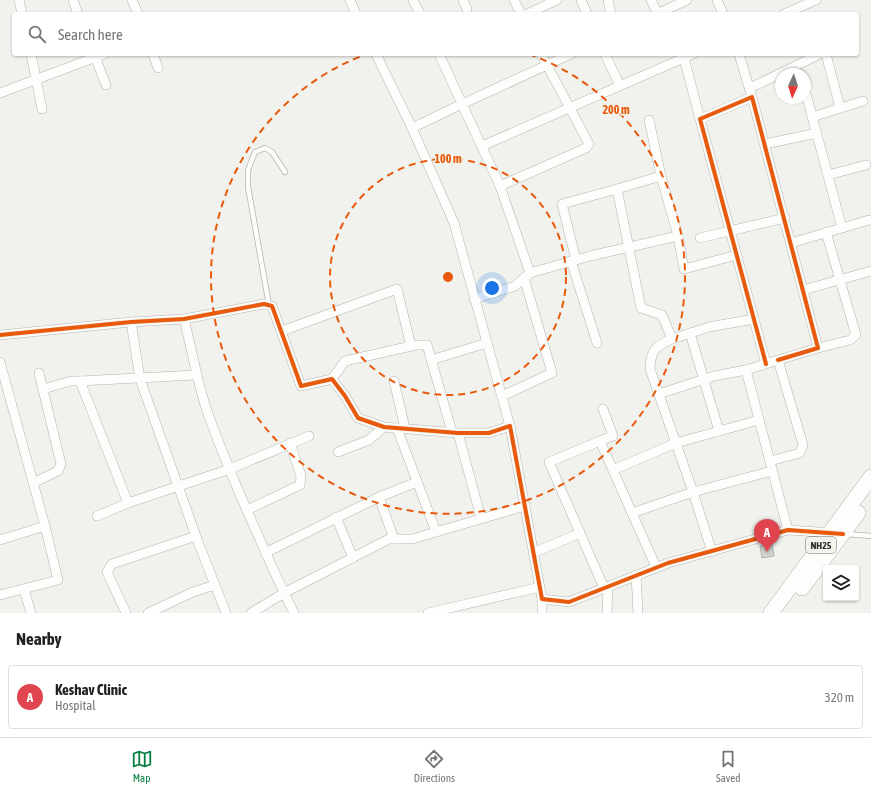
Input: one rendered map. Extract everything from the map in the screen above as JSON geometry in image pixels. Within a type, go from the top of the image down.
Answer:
[{"type":"main road","name":"NH25","points":[[784,613],[871,477]]},
{"type":"main road","name":"NH25","points":[[771,613],[836,533],[871,494]]},
{"type":"street","points":[[19,0],[22,12]]},
{"type":"street","points":[[73,0],[77,12]]},
{"type":"street","points":[[132,0],[137,12]]},
{"type":"street","points":[[350,0],[355,12]]},
{"type":"street","points":[[413,0],[419,12]]},
{"type":"street","points":[[463,0],[467,9]]},
{"type":"street","points":[[514,0],[520,12]]},
{"type":"street","points":[[531,12],[556,0]]},
{"type":"street","points":[[581,0],[586,12]]},
{"type":"street","points":[[608,0],[611,12]]},
{"type":"street","points":[[651,0],[656,12]]},
{"type":"street","points":[[661,12],[687,0]]},
{"type":"street","points":[[717,0],[723,12]]},
{"type":"street","points":[[789,12],[816,0]]},
{"type":"street","points":[[31,56],[42,108]]},
{"type":"street","points":[[0,93],[94,56],[106,85]]},
{"type":"street","points":[[154,56],[158,68]]},
{"type":"street","points":[[377,56],[412,128],[454,223],[467,264],[474,299],[510,426],[540,587],[542,613]]},
{"type":"street","points":[[441,56],[500,186],[527,275],[552,373],[502,396]]},
{"type":"street","points":[[500,186],[588,147],[588,141],[542,56]]},
{"type":"street","points":[[412,128],[567,56]]},
{"type":"street","points":[[606,56],[620,86]]},
{"type":"street","points":[[740,56],[785,218],[818,348]]},
{"type":"street","points":[[700,119],[751,93],[816,56]]},
{"type":"street","points":[[827,56],[840,108]]},
{"type":"street","points":[[482,146],[620,86],[681,57],[738,255],[766,364]]},
{"type":"street","points":[[812,117],[863,101]]},
{"type":"street","points":[[809,104],[842,228]]},
{"type":"street","points":[[649,120],[661,176],[678,236],[684,268],[738,255]]},
{"type":"street","points":[[765,144],[817,133]]},
{"type":"street","points":[[828,175],[866,166]]},
{"type":"street","points":[[597,343],[574,261],[562,204],[661,176]]},
{"type":"street","points":[[617,189],[627,247],[641,308],[662,315],[672,339]]},
{"type":"street","points":[[700,238],[785,218]]},
{"type":"street","points":[[791,243],[868,220]]},
{"type":"street","points":[[659,394],[704,380],[746,370],[850,340],[856,335],[826,232]]},
{"type":"street","points":[[474,299],[515,286],[527,275],[627,247],[678,236]]},
{"type":"street","points":[[804,290],[871,271]]},
{"type":"street","points":[[282,330],[397,290],[411,346]]},
{"type":"street","points":[[0,335],[131,322],[184,319],[269,305],[275,309],[301,386],[332,379],[345,362],[411,346],[427,345],[481,518]]},
{"type":"street","points":[[712,552],[693,492],[650,369],[651,355],[659,344],[672,339],[709,327],[754,318]]},
{"type":"street","points":[[184,319],[196,375],[208,411],[265,553],[294,613]]},
{"type":"street","points":[[131,322],[140,379],[196,536],[226,613]]},
{"type":"street","points":[[690,333],[718,431]]},
{"type":"street","points":[[431,360],[487,343]]},
{"type":"street","points":[[770,461],[800,453],[803,449],[778,360]]},
{"type":"street","points":[[0,362],[45,526],[58,580],[0,596]]},
{"type":"street","points":[[746,370],[788,530]]},
{"type":"street","points":[[33,482],[58,471],[61,464],[38,373]]},
{"type":"street","points":[[43,389],[71,382],[196,375]]},
{"type":"street","points":[[332,379],[345,396],[358,418],[384,426],[455,433],[489,433],[510,426]]},
{"type":"street","points":[[394,381],[401,428],[436,532]]},
{"type":"street","points":[[80,382],[128,504]]},
{"type":"street","points":[[603,409],[613,436],[549,462],[580,533],[606,587],[607,613]]},
{"type":"street","points":[[612,470],[676,443],[759,420]]},
{"type":"street","points":[[338,452],[369,440],[384,426]]},
{"type":"street","points":[[97,516],[178,486],[230,469],[309,436]]},
{"type":"street","points":[[600,441],[656,567]]},
{"type":"street","points":[[247,510],[300,485],[301,476],[290,444]]},
{"type":"street","points":[[632,513],[693,492],[772,471]]},
{"type":"street","points":[[265,553],[379,497],[418,482]]},
{"type":"street","points":[[379,497],[394,539]]},
{"type":"street","points":[[251,613],[284,593],[389,539],[412,539],[524,506]]},
{"type":"street","points":[[336,517],[353,558]]},
{"type":"street","points":[[0,540],[45,526]]},
{"type":"street","points":[[542,599],[569,602],[656,567],[788,530],[836,533]]},
{"type":"street","points":[[533,553],[580,533]]},
{"type":"street","points":[[126,613],[107,572],[112,564],[196,536]]},
{"type":"street","points":[[636,575],[638,613]]},
{"type":"street","points":[[148,613],[193,592],[215,585]]},
{"type":"street","points":[[428,613],[459,609],[540,587]]},
{"type":"street","points":[[24,589],[31,613]]},
{"type":"lane","points":[[269,305],[248,187],[248,170],[255,152],[265,148],[272,152],[285,172]]},
{"type":"lane","points":[[836,533],[871,536]]},
{"type":"building","points":[[772,544],[774,556],[762,558],[760,546]]},
{"type":"cycle path","points":[[766,364],[700,119],[752,97],[818,348],[778,360]]},
{"type":"cycle path","points":[[0,335],[131,322],[184,319],[264,304],[272,306],[301,386],[332,379],[345,396],[358,418],[384,427],[458,433],[489,433],[510,426],[542,599],[569,602],[668,563],[788,530],[843,534]]},
{"type":"place","name":"Keshav Clinic","points":[[767,552]]}]
